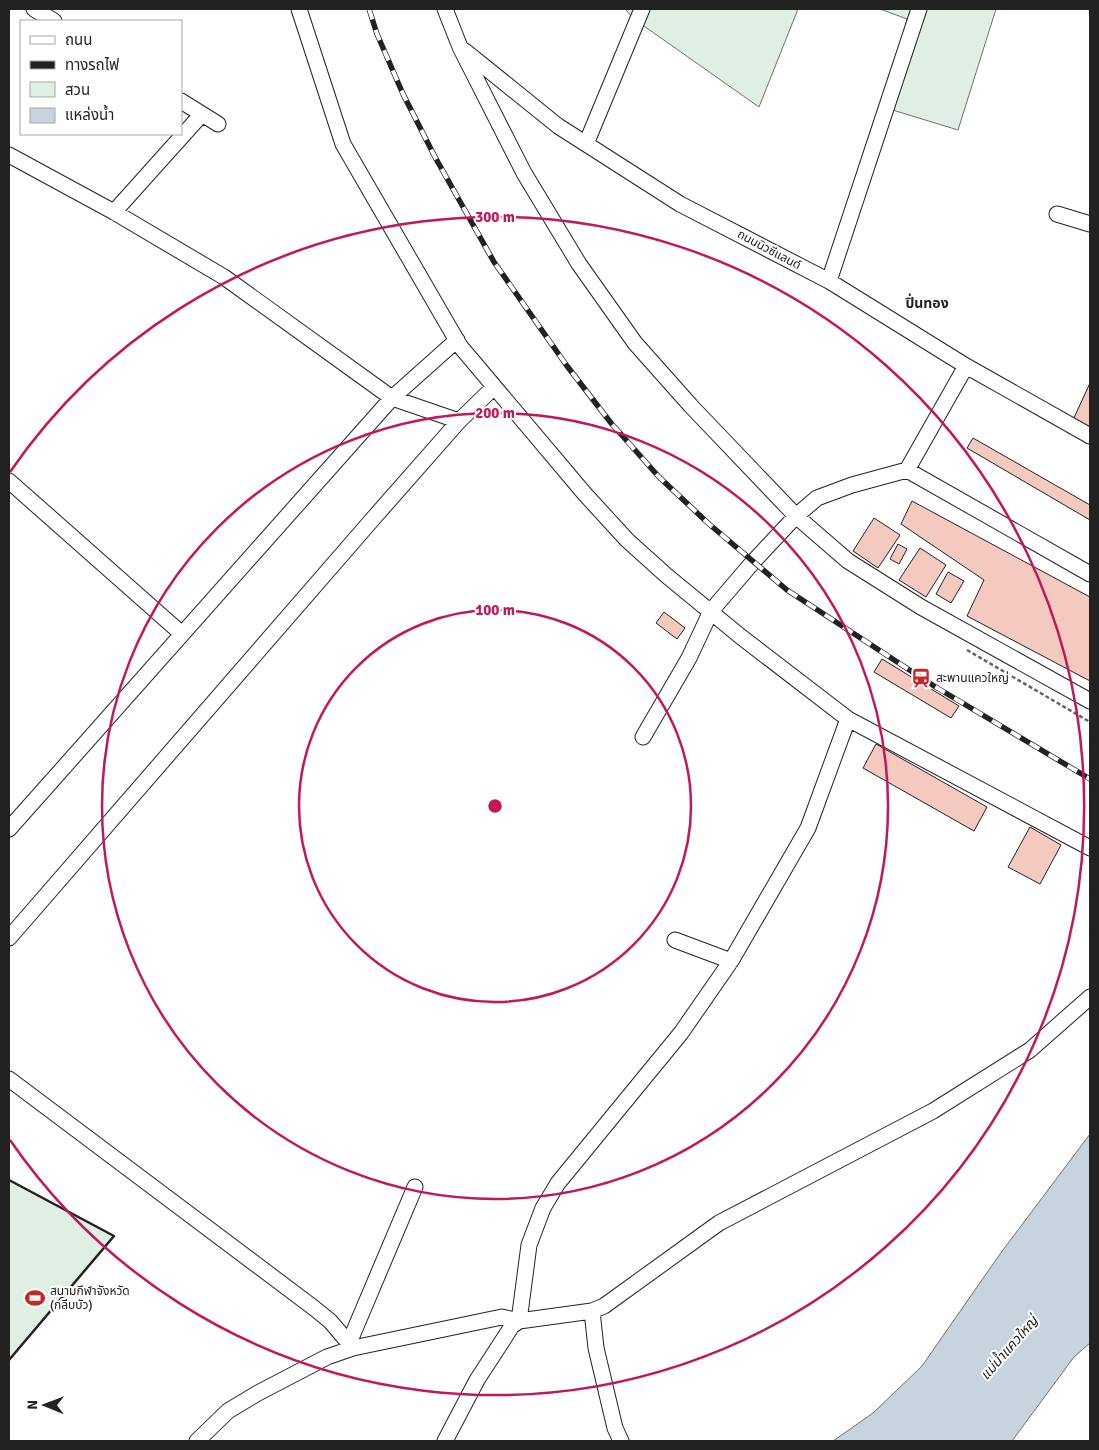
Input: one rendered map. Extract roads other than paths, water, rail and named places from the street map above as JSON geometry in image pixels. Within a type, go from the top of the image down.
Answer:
[{"type":"street","points":[[34,9],[52,20]]},
{"type":"street","points":[[298,9],[343,144],[456,340],[584,493],[628,540],[667,576],[740,636],[848,719],[1090,848]]},
{"type":"street","points":[[445,9],[460,47],[524,173],[584,272],[635,343],[697,413],[796,516],[848,561],[921,607],[1090,701]]},
{"type":"street","points":[[586,144],[642,9]]},
{"type":"street","points":[[829,281],[919,9]]},
{"type":"street","name":"ถนนนิวซีแลนด์","points":[[460,47],[558,126],[680,204],[829,281],[966,366],[1090,436]]},
{"type":"street","points":[[182,102],[218,124]]},
{"type":"street","points":[[114,212],[202,114]]},
{"type":"street","points":[[9,155],[114,212],[224,277],[392,398],[460,421]]},
{"type":"street","points":[[1057,214],[1090,224]]},
{"type":"street","points":[[9,829],[392,398],[456,340]]},
{"type":"street","points":[[908,470],[966,366]]},
{"type":"street","points":[[9,938],[150,774],[460,421],[494,387]]},
{"type":"street","points":[[643,737],[689,658],[711,611],[796,516],[817,498],[852,485],[908,470],[1090,574]]},
{"type":"street","points":[[9,481],[182,634]]},
{"type":"street","points":[[445,1441],[477,1380],[512,1326],[519,1321],[529,1245],[543,1208],[558,1183],[681,1033],[732,961],[808,828],[848,719]]},
{"type":"street","points":[[674,940],[732,961]]},
{"type":"street","points":[[197,1441],[228,1411],[236,1406],[351,1346],[502,1317],[519,1321],[592,1311],[604,1306],[719,1223],[933,1111],[1030,1050],[1090,998]]},
{"type":"street","points":[[9,1079],[314,1308],[330,1321],[351,1346]]},
{"type":"street","points":[[351,1346],[415,1187]]},
{"type":"street","points":[[592,1311],[596,1348],[615,1428],[621,1441]]},
{"type":"water","name":"แม่น้ำแควใหญ่","points":[[1090,1134],[1090,1343],[1074,1357],[1012,1441],[833,1441],[873,1413],[922,1366],[1000,1254]]},
{"type":"railway","points":[[369,9],[377,34],[403,94],[435,157],[494,262],[567,366],[611,423],[659,477],[709,524],[787,590],[934,686],[1090,779]]},
{"type":"place","name":"สะพานแควใหญ่","points":[[921,678]]},
{"type":"place","name":"สนามกีฬาจังหวัด (กลีบบัว)","points":[[35,1298]]},
{"type":"district","name":"ปิ่นทอง","points":[[927,303]]}]
